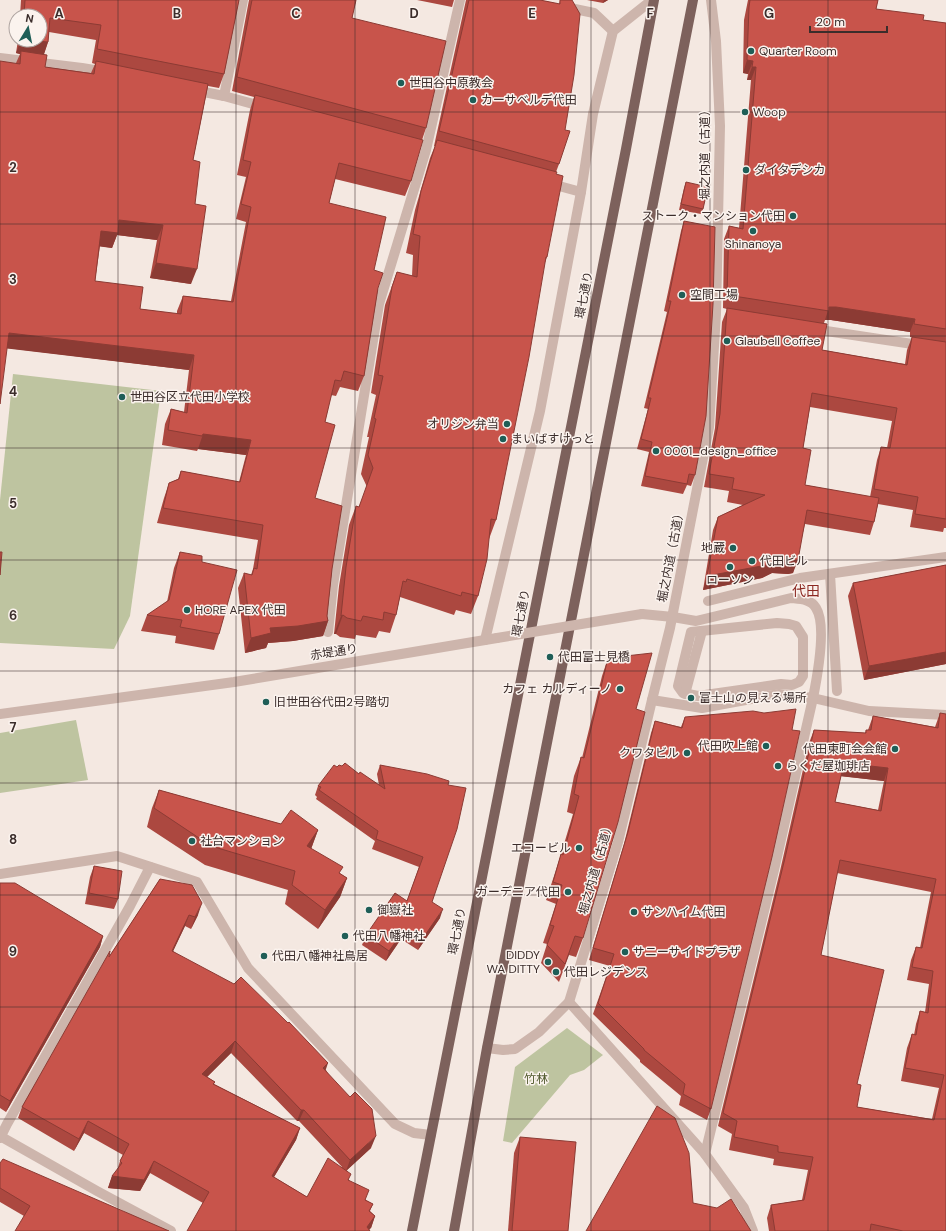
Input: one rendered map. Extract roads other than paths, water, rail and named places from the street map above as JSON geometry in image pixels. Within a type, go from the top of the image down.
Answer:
[{"type":"main road","name":"環七通り","points":[[412,1231],[623,165],[653,0]]},
{"type":"main road","points":[[454,1231],[487,1048],[693,0]]},
{"type":"street","points":[[224,96],[243,0]]},
{"type":"street","points":[[328,632],[333,585],[379,304],[426,150],[460,0]]},
{"type":"street","points":[[485,640],[540,411],[581,192],[593,114],[613,31],[653,0]]},
{"type":"street","name":"堀之内道（古道）","points":[[487,1048],[503,1050],[515,1049],[539,1032],[569,1002],[618,842],[673,617],[709,427],[720,314],[720,126],[716,41],[711,0]]},
{"type":"street","points":[[556,6],[594,13],[613,31]]},
{"type":"street","points":[[0,58],[82,68],[112,74]]},
{"type":"street","points":[[187,89],[224,96],[276,110]]},
{"type":"street","points":[[537,180],[581,192]]},
{"type":"street","points":[[805,328],[946,349]]},
{"type":"street","points":[[708,601],[800,578],[946,557]]},
{"type":"street","points":[[830,574],[837,691]]},
{"type":"street","name":"赤堤通り","points":[[0,714],[234,682],[642,614],[696,621],[791,598],[806,600],[816,607],[821,618],[819,665],[813,698],[774,870],[705,1154]]},
{"type":"street","points":[[777,623],[796,626],[803,637],[803,676],[799,682],[792,685],[781,684],[698,696],[685,694],[683,694],[678,686],[691,655],[692,632],[777,623]]},
{"type":"street","points":[[652,700],[702,708],[779,694],[813,698],[869,711],[946,715]]},
{"type":"street","points":[[0,874],[117,856],[198,882],[248,968],[395,1124],[414,1133],[430,1134]]},
{"type":"street","points":[[150,867],[130,906],[0,1137],[172,1231]]},
{"type":"street","points":[[569,1002],[705,1154],[744,1208],[752,1231]]},
{"type":"place","name":"Quarter Room","points":[[751,51]]},
{"type":"place","name":"世田谷中原教会","points":[[401,83]]},
{"type":"place","name":"カーサベルデ代田","points":[[473,100]]},
{"type":"place","name":"Woop","points":[[745,112]]},
{"type":"place","name":"ダイタデシカ","points":[[746,170]]},
{"type":"place","name":"ストーク・マンション代田","points":[[793,216]]},
{"type":"place","name":"Shinanoya","points":[[753,231]]},
{"type":"place","name":"空間工場","points":[[682,295]]},
{"type":"place","name":"Glaubell Coffee","points":[[727,341]]},
{"type":"place","name":"世田谷区立代田小学校","points":[[122,397]]},
{"type":"place","name":"オリジン弁当","points":[[507,424]]},
{"type":"place","name":"まいばすけっと","points":[[503,439]]},
{"type":"place","name":"0001_design_office","points":[[656,451]]},
{"type":"place","name":"地蔵","points":[[733,548]]},
{"type":"place","name":"代田ビル","points":[[752,561]]},
{"type":"place","name":"ローソン","points":[[730,567]]},
{"type":"place","name":"HORE APEX 代田","points":[[187,610]]},
{"type":"place","name":"代田富士見橋","points":[[550,657]]},
{"type":"place","name":"カフェ カルディーノ","points":[[620,689]]},
{"type":"place","name":"富士山の見える場所","points":[[691,698]]},
{"type":"place","name":"旧世田谷代田2号踏切","points":[[266,702]]},
{"type":"place","name":"代田吹上館","points":[[766,746]]},
{"type":"place","name":"代田東町会会館","points":[[895,749]]},
{"type":"place","name":"クワタビル","points":[[687,753]]},
{"type":"place","name":"らくだ屋珈琲店","points":[[778,766]]},
{"type":"place","name":"社台マンション","points":[[192,841]]},
{"type":"place","name":"エコービル","points":[[579,848]]},
{"type":"place","name":"ガーデニア代田","points":[[568,892]]},
{"type":"place","name":"御嶽社","points":[[369,910]]},
{"type":"place","name":"サンハイム代田","points":[[634,912]]},
{"type":"place","name":"代田八幡神社","points":[[345,936]]},
{"type":"place","name":"サニーサイドプラザ","points":[[625,952]]},
{"type":"place","name":"代田八幡神社鳥居","points":[[264,956]]},
{"type":"place","name":"DIDDY WA DITTY","points":[[548,962]]},
{"type":"place","name":"代田レジデンス","points":[[556,972]]},
{"type":"district","name":"代田","points":[[806,591]]},
{"type":"park label","name":"竹林","points":[[536,1079]]}]
